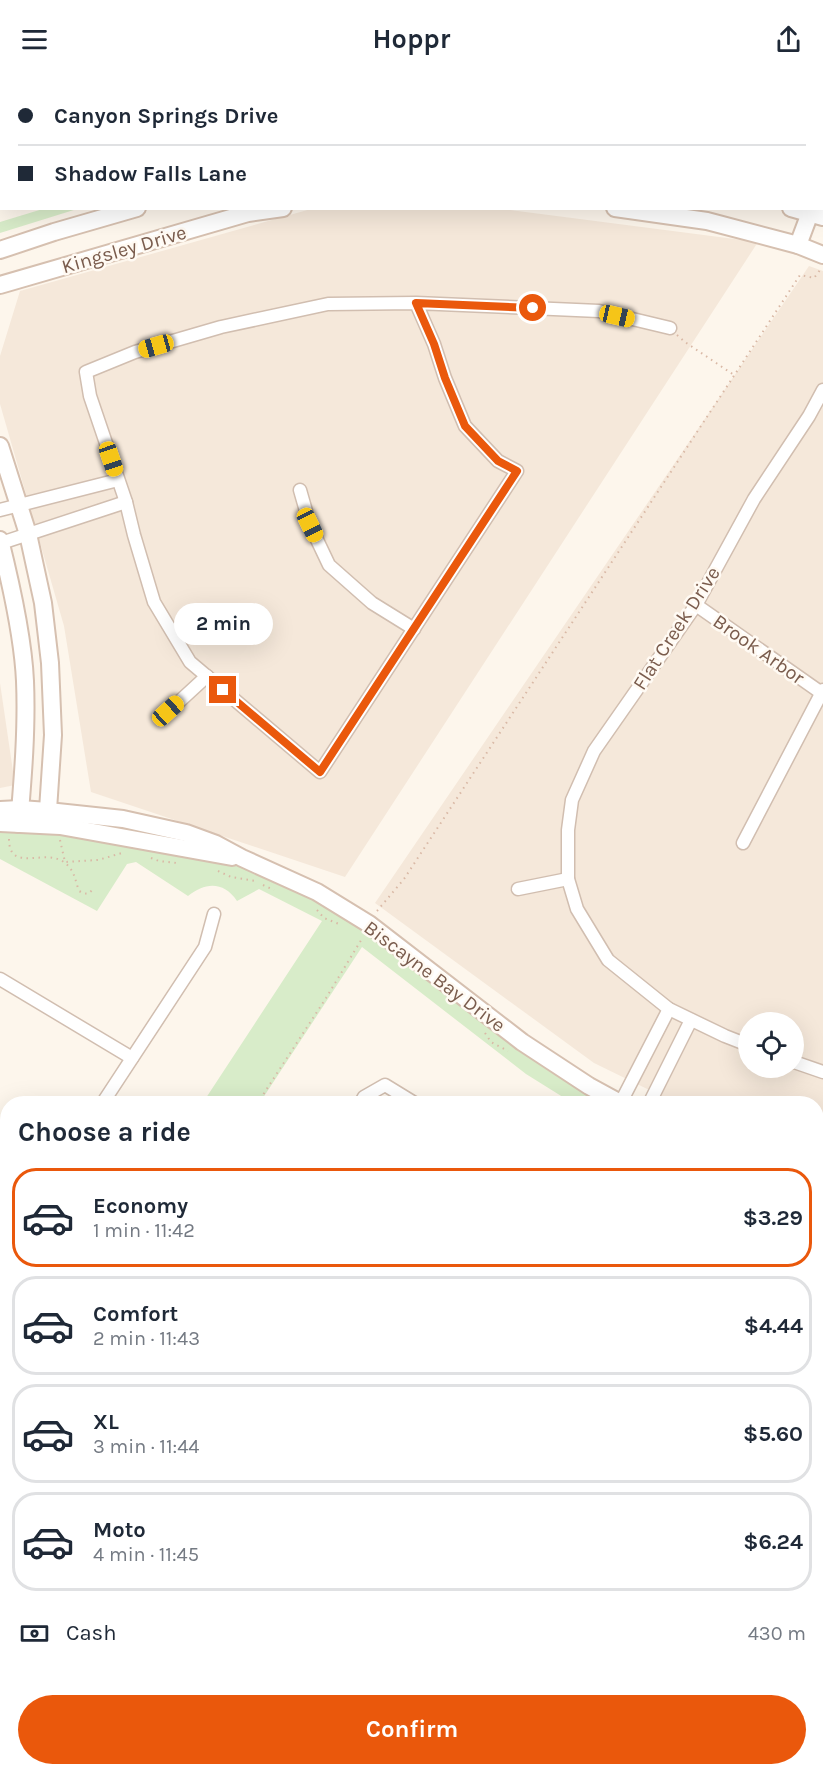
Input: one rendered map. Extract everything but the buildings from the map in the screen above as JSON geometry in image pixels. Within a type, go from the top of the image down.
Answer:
[{"type":"street","name":"Kingsley Drive","points":[[0,250],[130,210]]},
{"type":"street","name":"Kingsley Drive","points":[[0,285],[248,213],[269,210]]},
{"type":"street","points":[[629,210],[707,221],[798,245],[822,259]]},
{"type":"street","points":[[798,210],[817,215],[798,245]]},
{"type":"street","points":[[416,303],[465,426],[498,461],[517,471],[320,772],[190,662],[154,602],[126,502],[90,396],[86,372],[135,352],[221,327],[328,304],[416,303],[599,311],[670,328]]},
{"type":"street","name":"Flat Creek Drive","points":[[738,1041],[669,1009],[608,960],[578,909],[568,879],[568,830],[573,800],[594,751],[696,604],[754,499],[809,416],[823,390]]},
{"type":"street","points":[[0,446],[28,534],[43,603],[50,663],[53,735],[48,818]]},
{"type":"street","points":[[0,510],[118,480]]},
{"type":"street","points":[[300,490],[310,525],[329,565],[372,603],[414,629]]},
{"type":"street","points":[[10,818],[26,735],[25,679],[16,615],[0,542],[126,502]]},
{"type":"street","name":"Brook Arbor","points":[[696,604],[822,692]]},
{"type":"street","points":[[168,711],[207,676]]},
{"type":"street","points":[[743,843],[822,692]]},
{"type":"street","name":"Biscayne Bay Drive","points":[[10,818],[123,819],[186,833],[216,844],[317,892],[362,932],[522,1042],[607,1096]]},
{"type":"street","points":[[518,889],[568,879]]},
{"type":"street","points":[[107,1096],[205,947],[214,914]]},
{"type":"street","points":[[0,979],[132,1058]]},
{"type":"street","points":[[625,1096],[669,1009]]},
{"type":"street","points":[[653,1096],[691,1020]]},
{"type":"street","points":[[804,1065],[823,1072]]},
{"type":"street","points":[[366,1096],[385,1085],[403,1096]]},
{"type":"path","points":[[262,1096],[326,998],[379,906],[404,879],[800,274],[814,278],[820,270],[822,259]]},
{"type":"path","points":[[670,328],[685,342],[734,375]]},
{"type":"path","points":[[10,818],[10,851],[20,859],[51,857],[65,862],[98,860],[129,851]]},
{"type":"path","points":[[150,858],[184,863]]},
{"type":"path","points":[[65,862],[74,872],[79,891],[89,894],[92,890]]},
{"type":"path","points":[[214,869],[231,877],[248,879],[276,890]]},
{"type":"path","points":[[312,905],[324,918],[343,926]]},
{"type":"path","points":[[484,1032],[490,1042],[509,1052]]},
{"type":"shaded area","points":[[307,210],[510,210],[758,242],[345,877],[91,792],[64,626],[0,404],[0,356],[20,291]]},
{"type":"shaded area","points":[[809,266],[823,271],[823,1096],[662,1096],[594,1063],[375,903]]},
{"type":"shaded area","points":[[0,683],[15,785],[0,788]]},
{"type":"green space","points":[[39,210],[74,210],[0,233],[0,222]]},
{"type":"green space","points":[[0,831],[103,837],[180,852],[240,867],[288,886],[370,934],[523,1053],[591,1096],[561,1096],[526,1074],[362,947],[264,1096],[207,1096],[322,921],[259,889],[237,901],[226,890],[214,886],[201,888],[188,896],[136,862],[127,864],[97,911],[0,859]]},
{"type":"route","points":[[223,690],[320,772],[517,471],[498,461],[465,426],[416,303],[533,308]]}]
